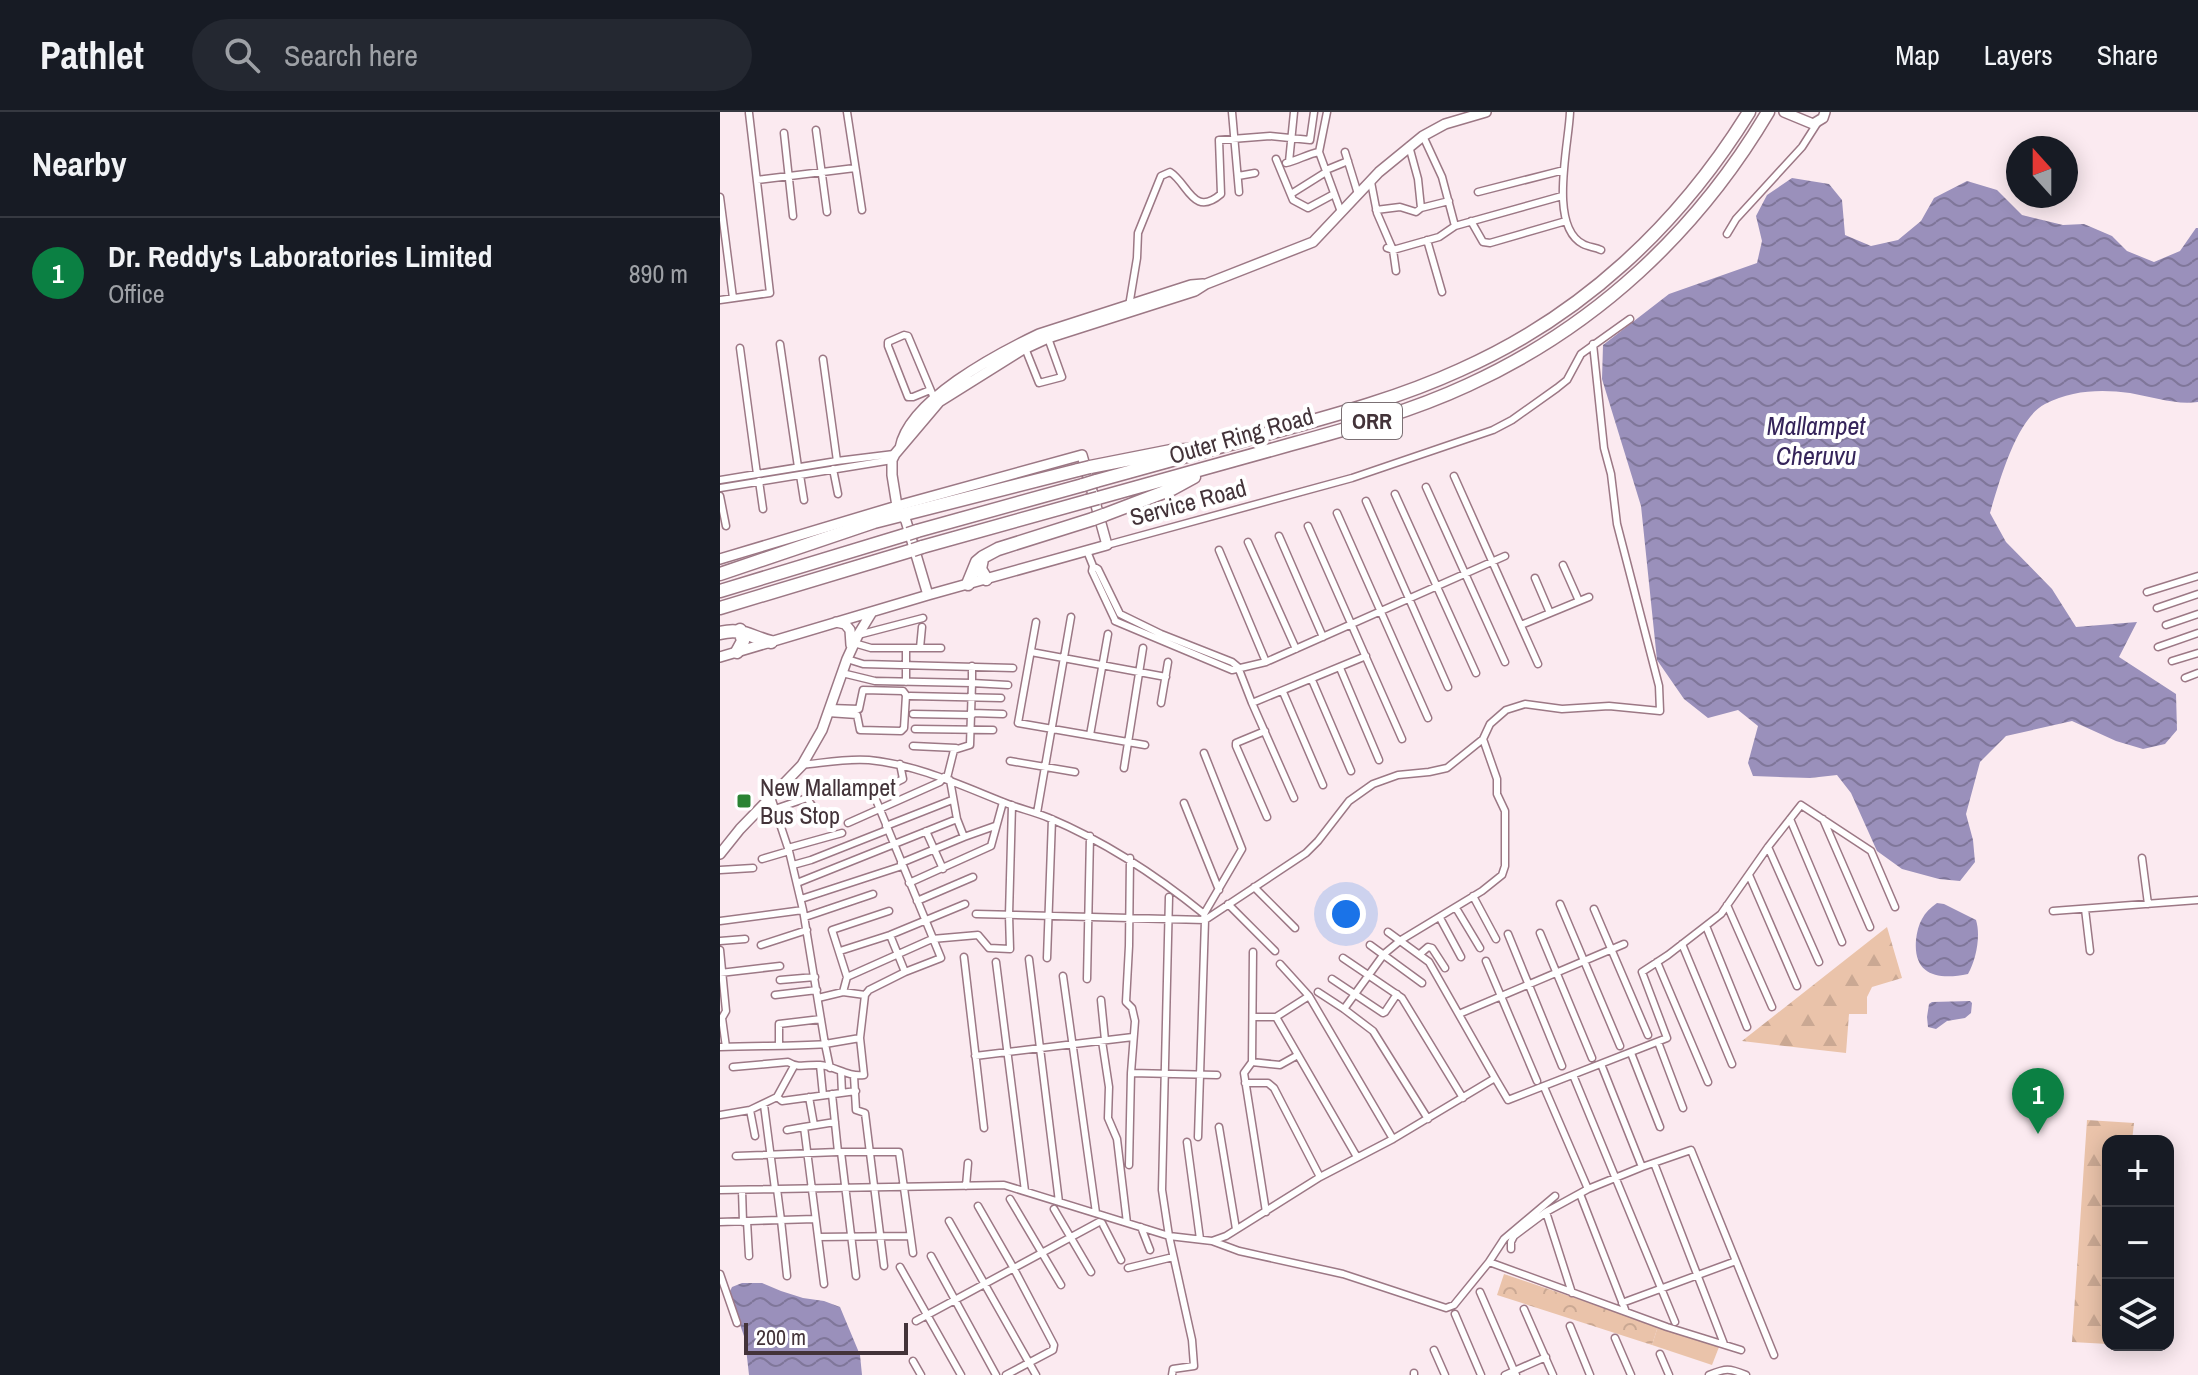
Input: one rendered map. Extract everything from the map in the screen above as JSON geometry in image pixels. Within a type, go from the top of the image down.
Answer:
[{"type":"highway","name":"Outer Ring Road","points":[[720,591],[1369,404],[1460,370],[1525,336],[1566,310],[1637,252],[1706,175],[1749,112]]},
{"type":"highway","name":"Outer Ring Road","points":[[720,608],[1386,416],[1467,385],[1544,344],[1596,309],[1648,265],[1719,185],[1768,112]]},
{"type":"highway","points":[[720,574],[899,510],[1171,451],[1208,450]]},
{"type":"highway","points":[[968,584],[977,562],[998,549],[1172,489],[1214,466]]},
{"type":"highway","points":[[983,557],[980,569],[986,579]]},
{"type":"highway","points":[[720,633],[740,630],[752,638],[771,642]]},
{"type":"highway","points":[[737,652],[743,641],[740,630]]},
{"type":"main road","points":[[896,454],[939,402],[1025,348],[1195,291],[1313,242],[1409,146],[1469,113],[1486,112]]},
{"type":"main road","points":[[1784,112],[1808,124],[1818,122],[1825,112]]},
{"type":"main road","points":[[928,595],[906,521],[899,510],[892,475],[902,438],[932,396],[1039,334],[1191,285],[1206,284]]},
{"type":"main road","points":[[720,559],[1082,455],[1107,545]]},
{"type":"main road","name":"Service Road","points":[[720,657],[1107,545]]},
{"type":"main road","points":[[721,853],[802,765],[822,730],[852,648],[872,612]]},
{"type":"main road","points":[[836,622],[845,624],[850,630],[852,648]]},
{"type":"street","points":[[847,112],[862,210]]},
{"type":"street","points":[[1232,112],[1239,192]]},
{"type":"street","points":[[1289,162],[1294,112]]},
{"type":"street","points":[[1129,306],[1138,233],[1161,176],[1170,172],[1175,174],[1191,198],[1212,201],[1221,194],[1219,140],[1270,136],[1310,140],[1314,112]]},
{"type":"street","points":[[1327,112],[1319,152],[1342,213]]},
{"type":"street","points":[[1570,112],[1562,196],[1566,221],[1584,245],[1601,250]]},
{"type":"street","points":[[720,300],[770,293],[749,113]]},
{"type":"street","points":[[1727,234],[1736,219],[1802,147],[1818,122]]},
{"type":"street","points":[[816,130],[827,212]]},
{"type":"street","points":[[784,133],[793,216]]},
{"type":"street","points":[[1423,136],[1442,177],[1455,226]]},
{"type":"street","points":[[1409,146],[1418,179],[1421,208]]},
{"type":"street","points":[[1319,152],[1289,162],[1277,162],[1293,200],[1308,208],[1334,194]]},
{"type":"street","points":[[1345,152],[1358,196]]},
{"type":"street","points":[[1291,194],[1348,161]]},
{"type":"street","points":[[757,180],[855,168]]},
{"type":"street","points":[[1478,192],[1564,170]]},
{"type":"street","points":[[1238,176],[1255,173]]},
{"type":"street","points":[[1371,182],[1376,210],[1396,271]]},
{"type":"street","points":[[1390,249],[1439,237],[1455,226],[1562,196]]},
{"type":"street","points":[[720,197],[733,298]]},
{"type":"street","points":[[1376,210],[1400,207],[1416,212],[1449,201]]},
{"type":"street","points":[[1471,221],[1483,242],[1490,243],[1566,221]]},
{"type":"street","points":[[1427,240],[1442,292]]},
{"type":"street","name":"Service Road","points":[[1107,545],[1352,478],[1493,430],[1567,380],[1581,354],[1630,319]]},
{"type":"street","points":[[908,336],[932,396],[907,396],[888,346],[890,341],[908,336]]},
{"type":"street","points":[[1025,348],[1039,383],[1062,377],[1048,338]]},
{"type":"street","points":[[780,344],[804,500]]},
{"type":"street","points":[[976,914],[1170,920],[1205,917],[1306,853],[1349,801],[1373,784],[1398,775],[1447,768],[1483,739],[1490,724],[1506,710],[1525,704],[1562,709],[1609,706],[1660,711],[1659,686],[1617,524],[1611,474],[1604,448],[1593,344]]},
{"type":"street","points":[[740,348],[763,509]]},
{"type":"street","points":[[823,359],[837,461]]},
{"type":"street","points":[[799,471],[833,469],[896,454]]},
{"type":"street","points":[[720,488],[837,461],[896,454]]},
{"type":"street","points":[[833,469],[838,494]]},
{"type":"street","points":[[1454,476],[1538,664]]},
{"type":"street","points":[[720,480],[758,478]]},
{"type":"street","points":[[1426,487],[1505,662]]},
{"type":"street","points":[[1395,494],[1476,673]]},
{"type":"street","points":[[720,496],[726,526]]},
{"type":"street","points":[[1366,501],[1448,687]]},
{"type":"street","points":[[1337,513],[1428,718]]},
{"type":"street","points":[[1308,526],[1402,739]]},
{"type":"street","points":[[1279,536],[1323,637]]},
{"type":"street","points":[[1248,542],[1296,649]]},
{"type":"street","points":[[1219,550],[1266,662]]},
{"type":"street","points":[[1087,551],[1093,566],[1098,569],[1118,618],[1238,667],[1294,798]]},
{"type":"street","points":[[1238,667],[1266,662],[1505,556]]},
{"type":"street","points":[[1563,565],[1579,601]]},
{"type":"street","points":[[2147,592],[2198,576]]},
{"type":"street","points":[[1535,578],[1550,613]]},
{"type":"street","points":[[2157,608],[2198,594]]},
{"type":"street","points":[[1521,625],[1589,597]]},
{"type":"street","points":[[2166,625],[2198,614]]},
{"type":"street","points":[[1037,813],[1071,617]]},
{"type":"street","points":[[852,648],[923,618]]},
{"type":"street","points":[[1036,622],[1018,723],[1145,745]]},
{"type":"street","points":[[920,648],[922,627]]},
{"type":"street","points":[[2158,647],[2198,633]]},
{"type":"street","points":[[1090,735],[1108,634]]},
{"type":"street","points":[[852,648],[941,648]]},
{"type":"street","points":[[852,648],[863,664],[1013,668]]},
{"type":"street","points":[[906,648],[906,682]]},
{"type":"street","points":[[1124,768],[1143,648]]},
{"type":"street","points":[[1031,652],[1166,677]]},
{"type":"street","points":[[2172,661],[2198,653]]},
{"type":"street","points":[[1252,703],[1366,656]]},
{"type":"street","points":[[1161,703],[1168,662]]},
{"type":"street","points":[[964,837],[947,778],[954,750],[970,745],[972,666]]},
{"type":"street","points":[[1340,668],[1379,760]]},
{"type":"street","points":[[842,673],[875,681],[1008,685]]},
{"type":"street","points":[[2185,678],[2198,673]]},
{"type":"street","points":[[1312,680],[1351,771]]},
{"type":"street","points":[[863,690],[906,693],[904,728],[901,731],[860,730],[857,715],[829,711],[859,709],[863,690]]},
{"type":"street","points":[[1283,692],[1323,785]]},
{"type":"street","points":[[910,696],[1001,698]]},
{"type":"street","points":[[913,714],[1003,714]]},
{"type":"street","points":[[915,729],[993,730]]},
{"type":"street","points":[[1265,731],[1236,745],[1267,817]]},
{"type":"street","points":[[1344,1009],[1384,954],[1401,940],[1492,885],[1502,875],[1505,866],[1505,811],[1497,794],[1497,779],[1483,739]]},
{"type":"street","points":[[913,746],[960,748]]},
{"type":"street","points":[[1198,1137],[1205,917],[1242,849],[1204,753]]},
{"type":"street","points":[[802,765],[864,760],[900,764],[947,778],[1090,836],[1130,858],[1205,917]]},
{"type":"street","points":[[1010,761],[1075,772]]},
{"type":"street","points":[[818,998],[843,992],[865,995],[905,972],[941,958],[874,794],[903,779],[900,764]]},
{"type":"street","points":[[848,823],[947,778]]},
{"type":"street","points":[[775,809],[821,792]]},
{"type":"street","points":[[771,797],[801,899],[830,1068]]},
{"type":"street","points":[[807,798],[816,812]]},
{"type":"street","points":[[793,865],[952,800]]},
{"type":"street","points":[[909,883],[991,846],[1003,802]]},
{"type":"street","points":[[1184,803],[1219,890]]},
{"type":"street","points":[[847,977],[932,939],[978,935],[989,948],[1010,949],[1012,805]]},
{"type":"street","points":[[1388,932],[1420,954],[1436,973],[1508,1100],[1667,1038],[1642,972],[1721,914],[1801,805],[1871,851],[1895,907]]},
{"type":"street","points":[[797,883],[957,819]]},
{"type":"street","points":[[1047,958],[1052,819]]},
{"type":"street","points":[[1790,819],[1842,942]]},
{"type":"street","points":[[1823,819],[1870,927]]},
{"type":"street","points":[[801,899],[902,864],[995,826]]},
{"type":"street","points":[[926,831],[943,869]]},
{"type":"street","points":[[762,859],[842,833]]},
{"type":"street","points":[[1087,979],[1090,836]]},
{"type":"street","points":[[1768,847],[1819,962]]},
{"type":"street","points":[[1129,1165],[1135,1021],[1132,1008],[1126,1002],[1130,858]]},
{"type":"street","points":[[2142,858],[2148,904]]},
{"type":"street","points":[[720,870],[753,868]]},
{"type":"street","points":[[1749,875],[1797,986]]},
{"type":"street","points":[[917,901],[973,877]]},
{"type":"street","points":[[1254,887],[1295,928]]},
{"type":"street","points":[[720,921],[804,914],[873,894]]},
{"type":"street","points":[[1473,896],[1496,939]]},
{"type":"street","points":[[1169,897],[1162,1190],[1192,1340],[1194,1366],[1173,1369],[1172,1375]]},
{"type":"street","points":[[2053,911],[2198,900]]},
{"type":"street","points":[[840,951],[890,935],[965,904]]},
{"type":"street","points":[[1228,904],[1275,951]]},
{"type":"street","points":[[1560,904],[1620,1046]]},
{"type":"street","points":[[1727,905],[1772,1007]]},
{"type":"street","points":[[1456,908],[1480,948]]},
{"type":"street","points":[[1594,909],[1648,1035]]},
{"type":"street","points":[[2085,909],[2090,951]]},
{"type":"street","points":[[843,992],[847,977],[832,930],[889,911]]},
{"type":"street","points":[[1440,918],[1461,957]]},
{"type":"street","points":[[1706,926],[1747,1027]]},
{"type":"street","points":[[761,945],[807,930]]},
{"type":"street","points":[[1540,933],[1592,1058]]},
{"type":"street","points":[[1508,934],[1562,1066]]},
{"type":"street","points":[[890,935],[905,972]]},
{"type":"street","points":[[720,941],[745,939]]},
{"type":"street","points":[[1459,1014],[1624,944]]},
{"type":"street","points":[[1682,944],[1732,1064]]},
{"type":"street","points":[[1370,945],[1422,983]]},
{"type":"street","points":[[1420,954],[1428,947],[1432,948],[1445,968]]},
{"type":"street","points":[[720,950],[726,1011],[721,1018],[723,1047],[825,1044],[860,1038]]},
{"type":"street","points":[[1253,952],[1252,1062],[1244,1073],[1266,1212]]},
{"type":"street","points":[[964,957],[984,1128]]},
{"type":"street","points":[[1343,958],[1407,1004],[1463,1098]]},
{"type":"street","points":[[1029,959],[1056,1205],[1091,1272]]},
{"type":"street","points":[[1486,961],[1537,1081]]},
{"type":"street","points":[[996,962],[1025,1191]]},
{"type":"street","points":[[1657,962],[1708,1082]]},
{"type":"street","points":[[1280,964],[1309,996],[1393,1139]]},
{"type":"street","points":[[721,973],[780,966]]},
{"type":"street","points":[[1063,976],[1096,1213]]},
{"type":"street","points":[[780,980],[815,977]]},
{"type":"street","points":[[1332,979],[1384,1013],[1397,994]]},
{"type":"street","points":[[775,995],[817,990]]},
{"type":"street","points":[[1318,992],[1376,1034],[1428,1119]]},
{"type":"street","points":[[733,1067],[786,1062],[794,1066],[820,1065],[854,1076],[864,1075],[860,1038],[865,995]]},
{"type":"street","points":[[1254,1017],[1276,1017],[1309,996]]},
{"type":"street","points":[[1101,1000],[1109,1087],[1108,1118],[1117,1139],[1127,1223]]},
{"type":"street","points":[[1276,1017],[1357,1157]]},
{"type":"street","points":[[779,1046],[779,1024],[821,1019]]},
{"type":"street","points":[[975,1056],[1133,1037]]},
{"type":"street","points":[[1658,1042],[1683,1108]]},
{"type":"street","points":[[1631,1053],[1660,1127]]},
{"type":"street","points":[[1252,1062],[1280,1065],[1298,1055]]},
{"type":"street","points":[[1601,1064],[1642,1167]]},
{"type":"street","points":[[820,1065],[823,1095]]},
{"type":"street","points":[[720,1115],[750,1110],[777,1097],[794,1066]]},
{"type":"street","points":[[841,1071],[842,1093]]},
{"type":"street","points":[[1131,1073],[1217,1075]]},
{"type":"street","points":[[1573,1075],[1675,1322]]},
{"type":"street","points":[[854,1076],[856,1110],[865,1113],[884,1266]]},
{"type":"street","points":[[1212,1241],[1226,1236],[1320,1177],[1393,1139],[1495,1078]]},
{"type":"street","points":[[1245,1083],[1268,1083],[1274,1088],[1320,1177]]},
{"type":"street","points":[[1544,1087],[1588,1189]]},
{"type":"street","points":[[777,1097],[782,1101],[856,1091]]},
{"type":"street","points":[[832,1094],[856,1276]]},
{"type":"street","points":[[809,1097],[814,1125]]},
{"type":"street","points":[[764,1105],[787,1276]]},
{"type":"street","points":[[750,1110],[755,1136]]},
{"type":"street","points":[[787,1130],[835,1122]]},
{"type":"street","points":[[804,1127],[824,1284]]},
{"type":"street","points":[[1219,1127],[1236,1229]]},
{"type":"street","points":[[1187,1142],[1200,1239]]},
{"type":"street","points":[[1511,1249],[1514,1236],[1546,1212],[1588,1189],[1691,1150],[1774,1355]]},
{"type":"street","points":[[736,1156],[899,1152],[913,1253]]},
{"type":"street","points":[[966,1186],[968,1163]]},
{"type":"street","points":[[1654,1163],[1724,1344]]},
{"type":"street","points":[[720,1190],[1004,1185],[1056,1205],[1096,1213],[1169,1236],[1212,1241],[1239,1251],[1343,1274],[1442,1308],[1454,1305],[1508,1234],[1555,1196]]},
{"type":"street","points":[[742,1190],[749,1256]]},
{"type":"street","points":[[1580,1194],[1626,1312]]},
{"type":"street","points":[[1010,1199],[1061,1285]]},
{"type":"street","points":[[978,1206],[1054,1345],[1053,1350],[1006,1375]]},
{"type":"street","points":[[1546,1212],[1572,1293]]},
{"type":"street","points":[[720,1222],[815,1219]]},
{"type":"street","points":[[949,1221],[1036,1375]]},
{"type":"street","points":[[916,1321],[1099,1222],[1121,1260]]},
{"type":"street","points":[[1141,1227],[1150,1250]]},
{"type":"street","points":[[818,1237],[910,1236]]},
{"type":"street","points":[[931,1256],[996,1375]]},
{"type":"street","points":[[1128,1268],[1173,1257]]},
{"type":"street","points":[[1622,1303],[1736,1261]]},
{"type":"street","points":[[1489,1262],[1741,1350]]},
{"type":"street","points":[[900,1267],[961,1375]]},
{"type":"street","points":[[720,1274],[737,1323]]},
{"type":"street","points":[[1480,1292],[1515,1373]]},
{"type":"street","points":[[1524,1309],[1553,1375]]},
{"type":"street","points":[[1455,1314],[1481,1375]]},
{"type":"street","points":[[1570,1326],[1590,1375]]},
{"type":"street","points":[[1615,1338],[1631,1375]]},
{"type":"street","points":[[1434,1350],[1445,1375]]},
{"type":"street","points":[[1660,1354],[1669,1375]]},
{"type":"street","points":[[1505,1375],[1546,1357]]},
{"type":"street","points":[[913,1361],[921,1375]]},
{"type":"street","points":[[1709,1375],[1730,1369],[1746,1375]]},
{"type":"street","points":[[1724,1375],[1730,1369]]},
{"type":"green space","points":[[1887,927],[1902,978],[1872,987],[1867,997],[1867,1014],[1849,1014],[1846,1053],[1742,1041]]},
{"type":"green space","points":[[2087,1120],[2134,1123],[2133,1135],[2102,1135],[2102,1344],[2072,1342]]},
{"type":"green space","points":[[1504,1274],[1658,1326],[1652,1345],[1497,1295]]},
{"type":"green space","points":[[1658,1326],[1719,1347],[1712,1365],[1652,1345]]},
{"type":"water","name":"Mallampet Cheruvu","points":[[1792,178],[1829,184],[1842,200],[1845,235],[1871,246],[1898,240],[1921,221],[1934,198],[1967,181],[1997,190],[2006,199],[2006,208],[2015,208],[2022,215],[2063,225],[2084,224],[2112,236],[2127,251],[2154,262],[2180,251],[2198,228],[2198,402],[2172,402],[2130,393],[2097,391],[2076,393],[2045,404],[2025,423],[2017,437],[1990,513],[2006,542],[2052,589],[2076,627],[2137,622],[2119,657],[2176,694],[2177,730],[2165,744],[2143,749],[2116,741],[2072,721],[2006,736],[1980,762],[1966,814],[1975,862],[1960,881],[1902,869],[1877,851],[1851,793],[1837,775],[1810,778],[1753,776],[1748,763],[1758,726],[1738,710],[1708,718],[1684,699],[1657,660],[1641,506],[1602,379],[1603,345],[1669,294],[1757,263],[1762,241],[1756,216],[1767,195]]},
{"type":"water","points":[[1937,903],[1976,920],[1977,948],[1968,974],[1947,976],[1930,973],[1919,961],[1916,952],[1918,928]]},
{"type":"water","points":[[1970,1001],[1971,1013],[1965,1018],[1947,1021],[1936,1029],[1928,1027],[1929,1004],[1932,1002]]},
{"type":"water","points":[[742,1283],[762,1283],[840,1307],[860,1355],[862,1375],[749,1375],[745,1339],[729,1293],[732,1287]]},
{"type":"place","name":"New Mallampet Bus Stop","points":[[744,801]]},
{"type":"place","name":"Dr. Reddy's Laboratories Limited","points":[[2038,1134]]}]
